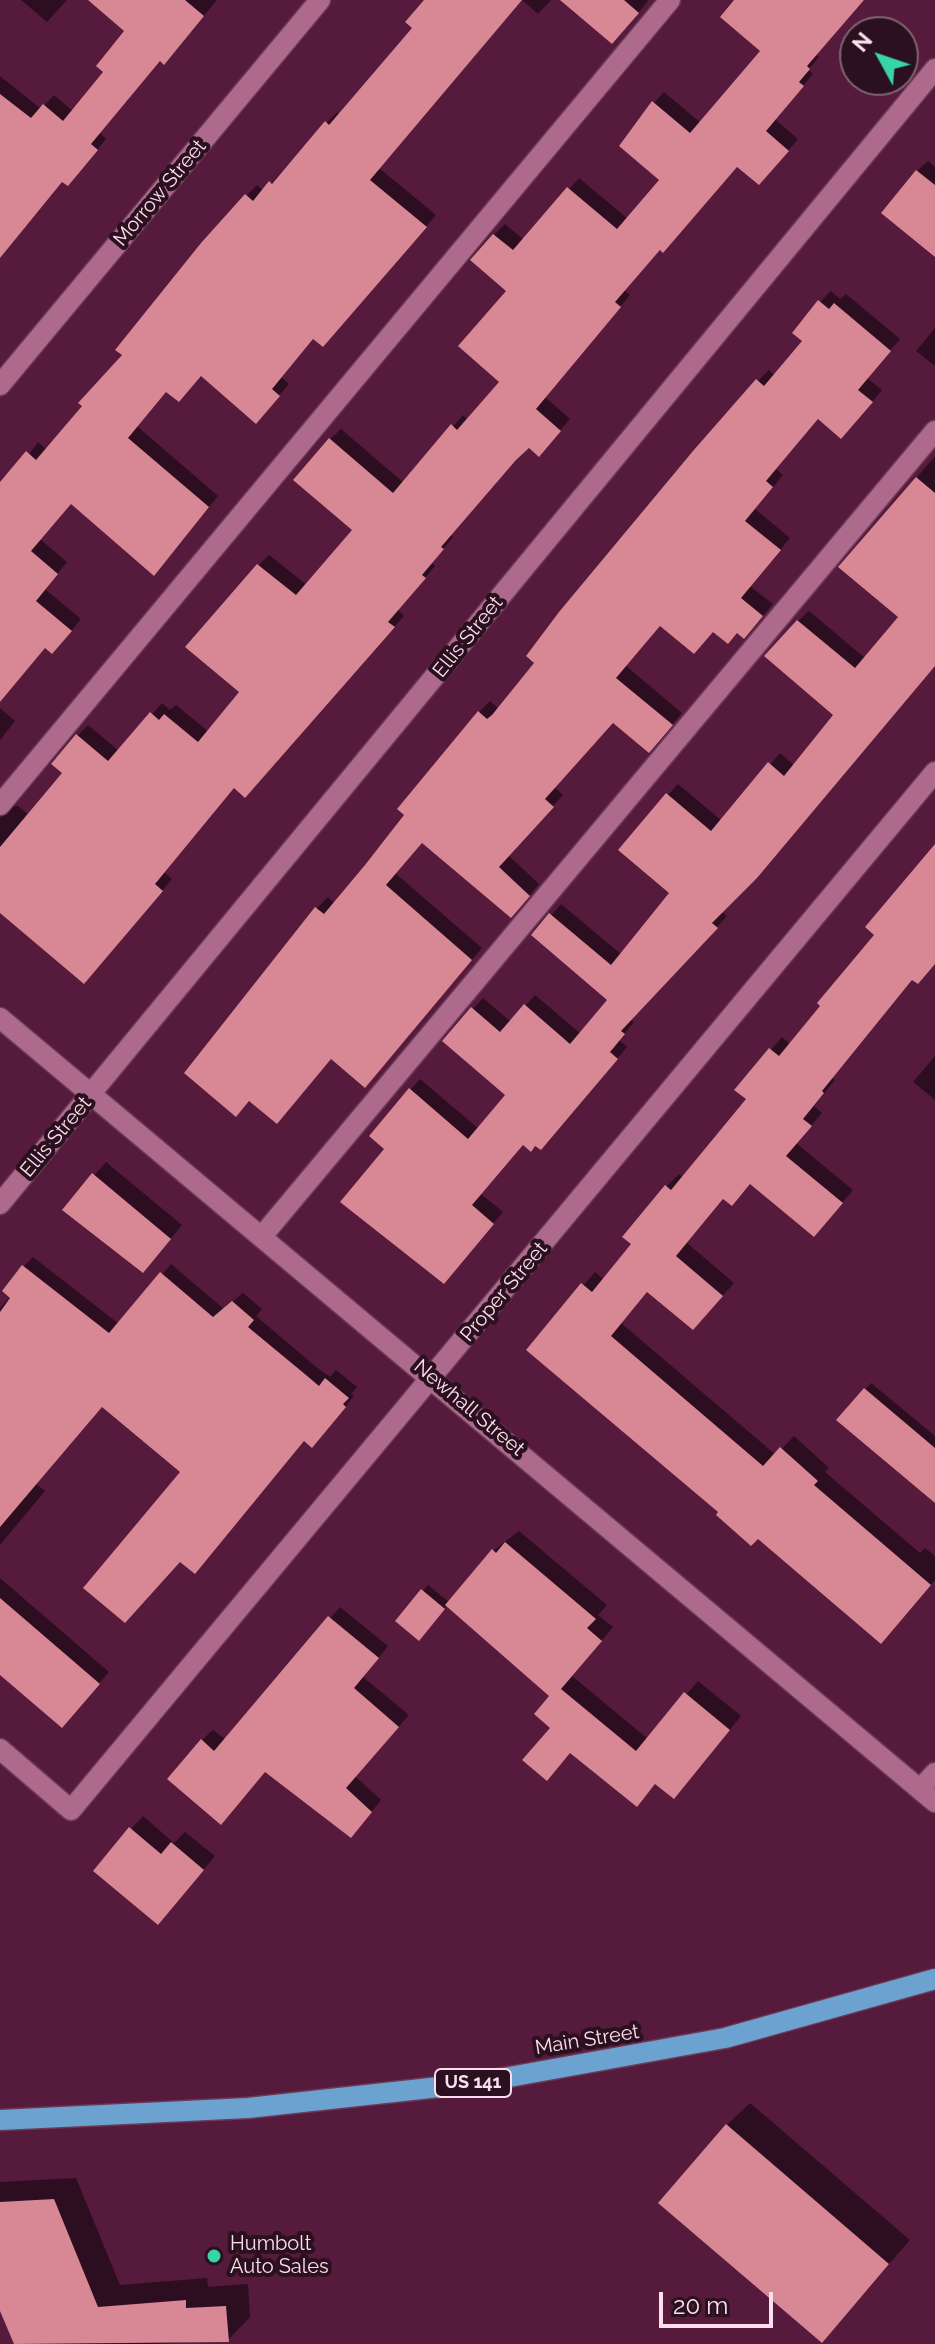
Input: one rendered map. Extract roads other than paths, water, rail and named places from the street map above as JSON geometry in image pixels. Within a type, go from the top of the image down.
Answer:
[{"type":"main road","name":"Main Street","points":[[0,2120],[248,2108],[476,2083],[725,2038],[935,1979]]},
{"type":"street","name":"Morrow Street","points":[[0,385],[320,0]]},
{"type":"street","points":[[0,805],[670,0]]},
{"type":"street","name":"Ellis Street","points":[[0,1204],[935,69]]},
{"type":"street","points":[[263,1235],[935,431]]},
{"type":"street","name":"Proper Street","points":[[0,1749],[71,1810],[935,772]]},
{"type":"street","name":"Newhall Street","points":[[0,1018],[263,1235],[928,1795]]},
{"type":"street","points":[[928,1795],[935,1773]]},
{"type":"place","name":"Humbolt Auto Sales","points":[[214,2256]]}]
